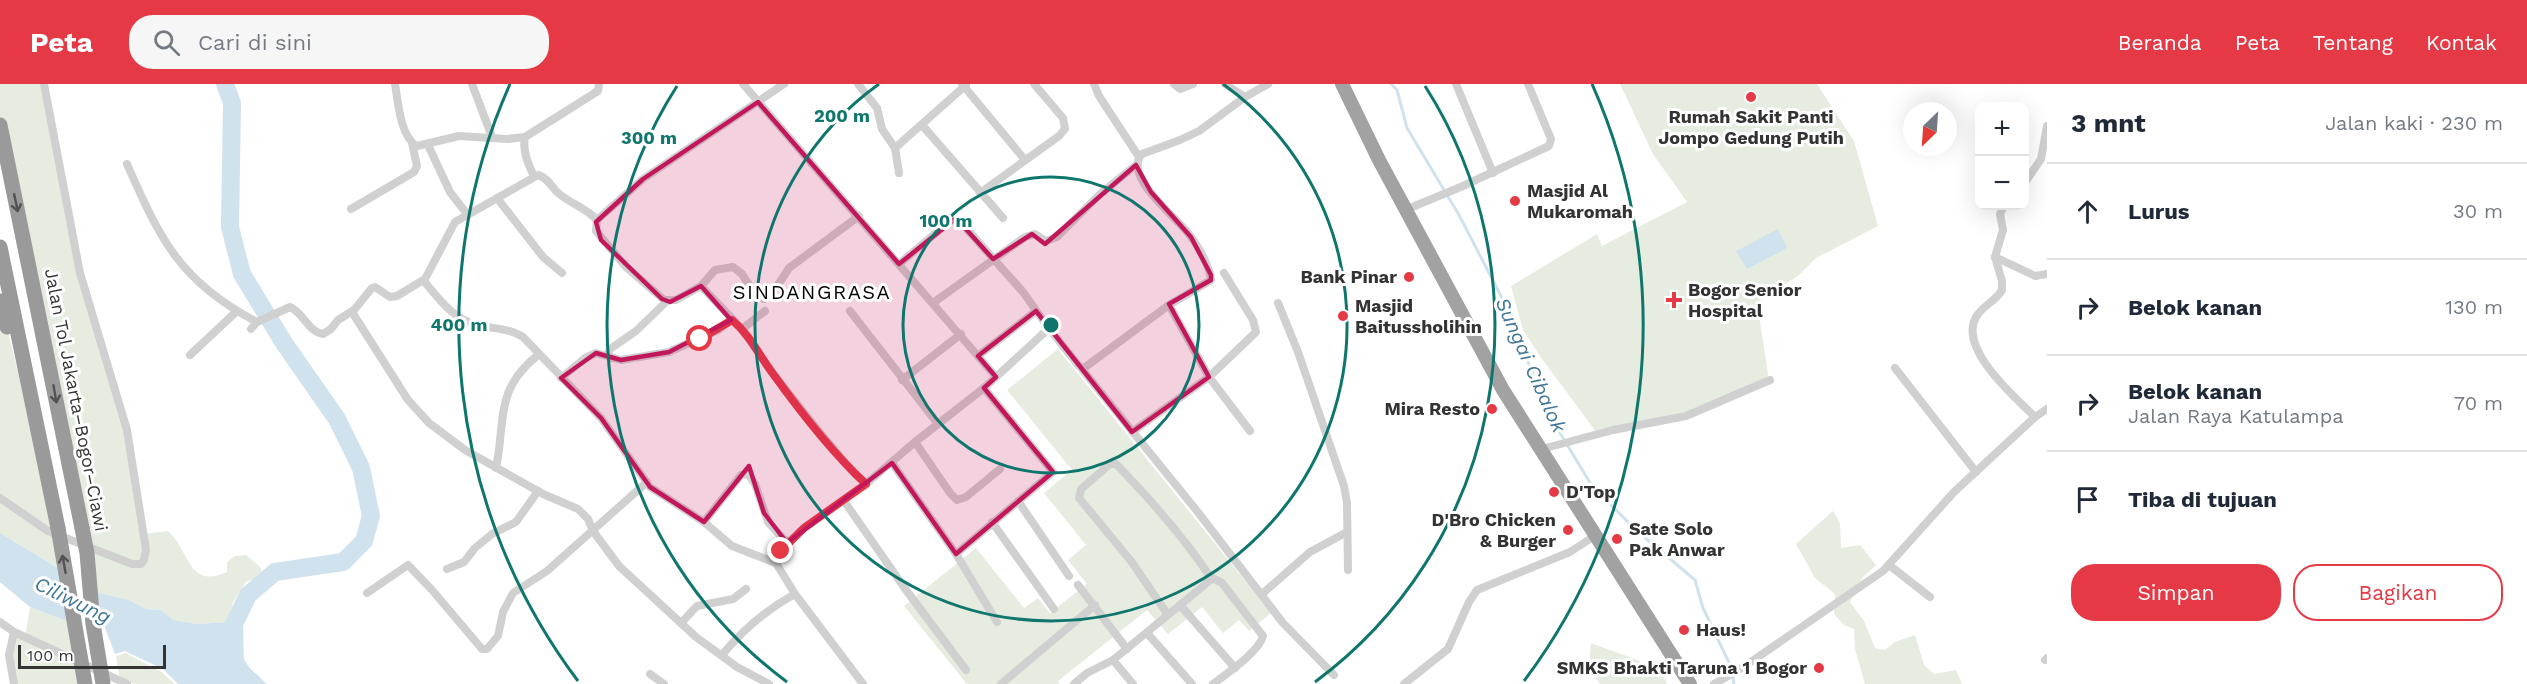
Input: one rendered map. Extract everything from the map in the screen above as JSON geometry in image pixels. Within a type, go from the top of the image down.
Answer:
[{"type":"highway","points":[[1342,84],[1405,210],[1503,390],[1690,684]]},
{"type":"highway","name":"Jalan Tol Jakarta–Bogor–Ciawi","points":[[0,125],[87,553],[93,624],[103,684]]},
{"type":"highway","points":[[0,247],[58,528],[85,684]]},
{"type":"highway","points":[[0,301],[30,419],[39,436]]},
{"type":"street","points":[[0,498],[53,533],[132,564],[141,564],[144,560],[145,542],[127,430],[80,273],[44,84]]},
{"type":"street","points":[[351,209],[414,172],[417,166],[412,143],[401,119],[395,84]]},
{"type":"street","points":[[472,84],[492,137]]},
{"type":"street","points":[[412,143],[417,146],[428,145],[459,136],[507,139],[525,136],[598,91],[599,84]]},
{"type":"street","points":[[743,84],[996,377]]},
{"type":"street","points":[[667,301],[631,272],[601,240],[596,231],[597,220],[644,179],[784,84]]},
{"type":"street","points":[[858,84],[875,105],[880,125],[895,148],[899,173]]},
{"type":"street","points":[[1081,368],[1096,362],[1169,304],[1211,280],[1191,237],[1150,192],[1138,161],[1094,84]]},
{"type":"street","points":[[1174,84],[1180,89],[1193,84]]},
{"type":"street","points":[[1225,84],[1245,97]]},
{"type":"street","points":[[933,303],[1032,234],[1046,241],[1057,237],[1145,152],[1180,140],[1199,130],[1245,97],[1268,84]]},
{"type":"street","points":[[1456,84],[1493,173]]},
{"type":"street","points":[[1405,210],[1493,173],[1551,144],[1528,84]]},
{"type":"street","points":[[895,148],[965,85],[1025,160]]},
{"type":"street","points":[[980,194],[1063,133],[1066,126],[1063,117],[1035,85]]},
{"type":"street","points":[[922,125],[1003,218]]},
{"type":"street","points":[[2029,178],[2041,159],[2047,126]]},
{"type":"street","points":[[525,136],[523,144],[534,176]]},
{"type":"street","points":[[428,145],[450,192],[468,214]]},
{"type":"street","points":[[127,164],[159,233],[179,263],[204,287],[258,324],[283,310],[293,308],[315,332],[323,334],[331,329],[340,318],[352,312],[372,288],[394,297],[423,281],[453,224],[534,176],[543,176],[557,192],[587,210],[597,220]]},
{"type":"street","points":[[497,198],[543,257],[562,273]]},
{"type":"street","points":[[2002,210],[2000,214],[2003,230],[1995,257],[2002,281],[2002,290],[1976,318],[1973,330],[1975,343],[1981,358],[2035,417]]},
{"type":"street","points":[[611,358],[608,352],[610,349],[636,331],[667,301],[676,300],[701,286],[715,270],[733,267],[742,274],[756,297],[767,298],[789,268],[859,216]]},
{"type":"street","points":[[899,264],[950,221],[956,218],[962,220],[1285,625],[1334,675]]},
{"type":"street","points":[[1995,257],[2036,276],[2047,274]]},
{"type":"street","points":[[1132,432],[1209,377],[1257,330],[1224,273]]},
{"type":"street","points":[[423,281],[454,314],[472,323],[516,333],[601,418],[654,490],[704,522],[732,546],[776,563],[795,594],[863,684]]},
{"type":"street","points":[[701,286],[742,328],[771,371],[853,472],[866,484]]},
{"type":"street","points":[[1278,303],[1291,332],[1346,494],[1348,570]]},
{"type":"street","points":[[1169,304],[1209,377],[1250,430]]},
{"type":"street","points":[[190,355],[237,310]]},
{"type":"street","points":[[742,328],[765,311]]},
{"type":"street","points":[[850,311],[938,424]]},
{"type":"street","points":[[978,356],[1036,311]]},
{"type":"street","points":[[352,312],[414,408],[446,437],[538,491],[578,509],[588,519],[593,531],[619,566],[681,623],[737,667],[769,684]]},
{"type":"street","points":[[561,378],[591,355],[599,353],[611,358],[627,359],[677,350],[718,330],[732,320]]},
{"type":"street","points":[[776,563],[787,543],[892,463],[984,388],[1039,337],[1050,330]]},
{"type":"street","points":[[902,380],[961,334]]},
{"type":"street","points":[[496,468],[502,440],[501,414],[505,402],[519,373],[538,355]]},
{"type":"street","points":[[1895,368],[1976,472]]},
{"type":"street","points":[[1542,449],[1561,446],[1613,430],[1697,413],[1770,380]]},
{"type":"street","points":[[956,554],[1053,472],[984,388]]},
{"type":"street","points":[[1714,684],[1742,668],[1889,565],[1950,497],[2035,417],[2047,410]]},
{"type":"street","points":[[915,442],[957,500],[966,497],[1000,470]]},
{"type":"street","points":[[892,463],[956,554],[997,622]]},
{"type":"street","points":[[1168,615],[1131,561],[1079,498],[1081,489],[1110,464],[1116,464],[1157,508],[1187,543],[1211,578]]},
{"type":"street","points":[[704,522],[741,475],[748,474],[751,476],[768,522],[787,543]]},
{"type":"street","points":[[367,593],[408,566],[432,590],[482,649],[487,650],[498,636],[509,597],[547,571],[647,482]]},
{"type":"street","points":[[447,569],[464,562],[475,548],[492,534],[516,522],[538,491]]},
{"type":"street","points":[[844,501],[906,590],[966,670]]},
{"type":"street","points":[[1018,501],[1069,576]]},
{"type":"street","points":[[992,522],[1054,609]]},
{"type":"street","points":[[1262,594],[1310,552],[1347,532]]},
{"type":"street","points":[[1404,684],[1448,649],[1469,602],[1477,590],[1565,555],[1596,535]]},
{"type":"street","points":[[1889,565],[1930,597]]},
{"type":"street","points":[[1074,684],[1087,673],[1113,660],[1211,578],[1217,578],[1263,636],[1260,643],[1234,668],[1213,684]]},
{"type":"street","points":[[1078,585],[1127,649]]},
{"type":"street","points":[[681,623],[697,606],[733,599],[746,590]]},
{"type":"street","points":[[722,655],[748,626],[777,604],[795,594]]},
{"type":"street","points":[[1001,684],[1095,605]]},
{"type":"street","points":[[1180,606],[1234,668]]},
{"type":"street","points":[[0,622],[14,632],[127,684]]},
{"type":"street","points":[[14,632],[9,655],[14,684]]},
{"type":"street","points":[[1147,633],[1192,684]]},
{"type":"street","points":[[1113,660],[1133,684]]},
{"type":"street","points":[[651,674],[664,684]]},
{"type":"highlighted area","points":[[758,102],[899,264],[956,218],[993,259],[1032,234],[1045,244],[1136,165],[1151,192],[1191,237],[1211,275],[1211,280],[1169,304],[1209,377],[1132,432],[1036,311],[978,356],[996,377],[984,388],[1053,472],[956,554],[892,463],[787,543],[764,513],[749,466],[704,522],[650,487],[601,418],[561,378],[596,353],[621,360],[669,352],[731,320],[701,286],[670,302],[662,299],[601,240],[596,222],[643,179]]},
{"type":"shaded area","points":[[0,84],[44,84],[80,273],[127,432],[144,534],[168,531],[191,566],[204,576],[227,572],[227,562],[235,556],[246,555],[260,567],[263,575],[246,582],[233,602],[228,622],[198,624],[173,620],[161,610],[147,609],[129,600],[91,591],[0,125]]},
{"type":"shaded area","points":[[1620,84],[1817,84],[1854,141],[1878,226],[1816,258],[1798,276],[1757,302],[1768,374],[1766,381],[1683,413],[1597,433],[1523,330],[1511,286],[1597,234],[1602,246],[1687,202],[1653,154]]},
{"type":"shaded area","points":[[0,301],[30,419],[66,573],[0,533]]},
{"type":"shaded area","points":[[1058,349],[1271,613],[1249,631],[1239,620],[1223,633],[1202,607],[1168,634],[1147,610],[1058,681],[1060,684],[967,684],[904,606],[976,548],[1024,608],[1038,598],[1050,613],[1087,584],[1068,560],[1086,545],[1044,493],[1072,470],[1007,390]]},
{"type":"shaded area","points":[[1833,511],[1840,523],[1841,548],[1860,545],[1876,565],[1863,577],[1850,602],[1864,621],[1875,648],[1885,650],[1895,642],[1915,635],[1924,665],[1934,674],[1956,670],[1962,684],[1865,684],[1855,649],[1854,629],[1844,625],[1834,614],[1835,594],[1815,578],[1796,544]]},
{"type":"shaded area","points":[[30,607],[74,624],[85,684],[14,684],[9,661],[14,632],[25,637]]},
{"type":"shaded area","points":[[1591,643],[1646,664],[1656,670],[1667,684],[1600,684],[1589,668]]},
{"type":"shaded area","points":[[126,653],[161,672],[175,684],[135,684],[120,680],[116,656]]},
{"type":"water","points":[[1778,229],[1787,248],[1747,269],[1736,251]]},
{"type":"water","points":[[0,533],[66,573],[74,624],[30,607],[0,582]]},
{"type":"water","points":[[91,591],[129,600],[147,609],[161,610],[173,620],[198,624],[228,622],[236,628],[242,653],[248,666],[267,684],[178,684],[163,669],[125,651],[115,654]]},
{"type":"waterway","points":[[225,84],[232,103],[230,227],[242,274],[284,343],[337,419],[361,468],[371,516],[364,541],[343,562],[275,572],[248,595],[234,624],[235,667],[254,684]]},
{"type":"waterway","name":"Sungai Cibalok","points":[[1391,84],[1397,90],[1407,128],[1459,215],[1500,294],[1551,418],[1592,486],[1636,530],[1695,580],[1703,608],[1732,669],[1734,684]]},
{"type":"place","name":"Rumah Sakit Panti Jompo Gedung Putih","points":[[1751,97]]},
{"type":"place","name":"Masjid Al Mukaromah","points":[[1515,201]]},
{"type":"place","name":"Bank Pinar","points":[[1409,277]]},
{"type":"place","name":"Bogor Senior Hospital","points":[[1674,300]]},
{"type":"place","name":"Masjid Baitussholihin","points":[[1343,316]]},
{"type":"place","name":"Mira Resto","points":[[1492,409]]},
{"type":"place","name":"D'Top","points":[[1554,492]]},
{"type":"place","name":"D'Bro Chicken & Burger","points":[[1568,530]]},
{"type":"place","name":"Sate Solo Pak Anwar","points":[[1617,539]]},
{"type":"place","name":"Haus!","points":[[1684,630]]},
{"type":"place","name":"SMKS Bhakti Taruna 1 Bogor","points":[[1819,668]]},
{"type":"district","name":"SINDANGRASA","points":[[812,292]]},
{"type":"route","points":[[700,339],[732,320],[742,328],[771,371],[817,429],[866,484],[804,528],[781,551]]},
{"type":"water label","name":"Ciliwung","points":[[73,600]]}]
